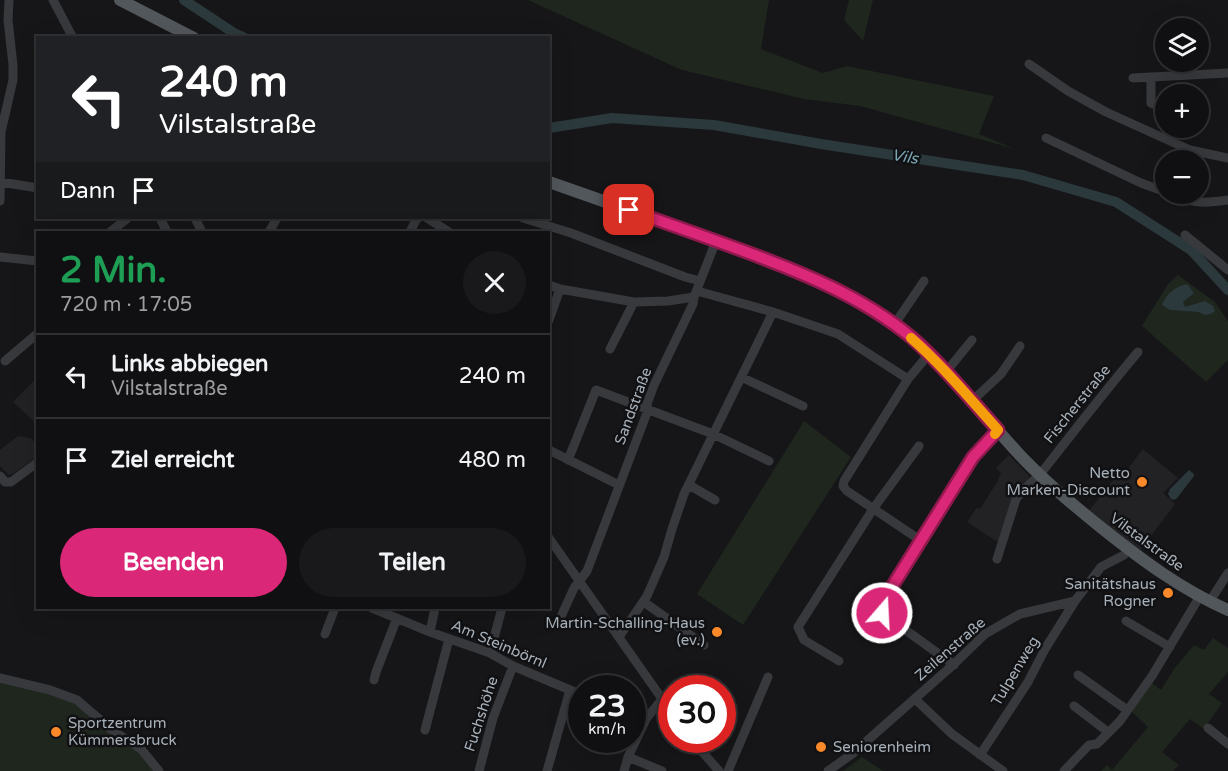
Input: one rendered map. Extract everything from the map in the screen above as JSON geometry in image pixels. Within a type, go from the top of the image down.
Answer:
[{"type":"main road","points":[[120,0],[190,36]]},
{"type":"main road","name":"Vilstalstraße","points":[[550,182],[786,266],[842,292],[894,325],[929,354],[1039,475],[1068,500],[1128,549],[1171,579],[1228,610]]},
{"type":"street","points":[[0,3],[7,0],[13,65],[13,80],[1,132],[0,201]]},
{"type":"street","points":[[54,0],[73,36]]},
{"type":"street","points":[[1029,64],[1068,92],[1106,112],[1190,150],[1228,158]]},
{"type":"street","points":[[1133,78],[1228,73]]},
{"type":"street","points":[[1151,77],[1151,103],[1155,105]]},
{"type":"street","points":[[1046,138],[1155,188]]},
{"type":"street","points":[[1,182],[36,188]]},
{"type":"street","points":[[1209,203],[1228,200]]},
{"type":"street","points":[[111,231],[127,219]]},
{"type":"street","points":[[429,219],[447,231]]},
{"type":"street","points":[[526,219],[571,233],[685,277],[697,290],[838,334],[908,379]]},
{"type":"street","points":[[1185,235],[1228,270]]},
{"type":"street","name":"Sandstraße","points":[[558,623],[574,588],[587,571],[648,410],[647,404],[654,385],[693,304],[716,241]]},
{"type":"street","points":[[0,257],[36,261]]},
{"type":"street","points":[[894,325],[924,281]]},
{"type":"street","points":[[550,285],[634,302],[668,301],[697,290]]},
{"type":"street","points":[[550,317],[560,289]]},
{"type":"street","points":[[610,349],[634,302]]},
{"type":"street","points":[[619,637],[644,602],[664,557],[684,494],[773,312]]},
{"type":"street","points":[[5,362],[36,335]]},
{"type":"street","points":[[946,372],[972,340]]},
{"type":"street","points":[[972,401],[1001,374],[1020,346]]},
{"type":"street","name":"Fischerstraße","points":[[997,559],[1016,499],[1039,475],[1138,352]]},
{"type":"street","points":[[920,540],[843,486],[908,379],[929,354]]},
{"type":"street","points":[[741,377],[803,406]]},
{"type":"street","points":[[568,460],[596,390],[713,434],[769,461]]},
{"type":"street","points":[[954,665],[880,610],[880,606],[973,457],[998,430]]},
{"type":"street","points":[[839,662],[804,640],[798,627],[873,509],[920,446]]},
{"type":"street","points":[[550,451],[619,485]]},
{"type":"street","points":[[1,478],[7,483],[11,482],[36,463]]},
{"type":"street","points":[[689,485],[715,500]]},
{"type":"street","points":[[550,539],[658,693]]},
{"type":"street","points":[[1075,601],[1101,567],[1124,555],[1128,549]]},
{"type":"street","points":[[1064,771],[1089,745],[1096,744],[1127,710],[1205,599],[1228,573]]},
{"type":"street","name":"Zeilenstraße","points":[[828,771],[852,754],[954,665],[985,634],[1020,614],[1075,601]]},
{"type":"street","name":"Tulpenweg","points":[[980,755],[1028,682],[1045,649],[1075,601]]},
{"type":"street","points":[[644,602],[704,645]]},
{"type":"street","points":[[325,634],[335,609]]},
{"type":"street","name":"Am Steinbörnl","points":[[374,609],[448,639],[490,653],[513,666],[568,689]]},
{"type":"street","points":[[430,632],[435,609]]},
{"type":"street","points":[[490,653],[502,609]]},
{"type":"street","points":[[374,680],[397,618]]},
{"type":"street","points":[[1126,621],[1170,647]]},
{"type":"street","points":[[425,730],[448,639]]},
{"type":"street","name":"Fuchshöhe","points":[[479,771],[493,718],[513,666]]},
{"type":"street","points":[[1078,675],[1127,710]]},
{"type":"street","points":[[728,771],[768,677]]},
{"type":"street","points":[[0,678],[50,690],[77,700],[112,730],[141,749],[159,771]]},
{"type":"street","points":[[547,771],[568,697]]},
{"type":"street","points":[[915,699],[952,734],[1003,771]]},
{"type":"street","points":[[646,719],[658,704]]},
{"type":"street","points":[[1074,706],[1108,732]]},
{"type":"street","points":[[1208,728],[1228,744]]},
{"type":"street","points":[[624,771],[630,753]]},
{"type":"street","points":[[703,753],[719,771]]},
{"type":"street","points":[[628,757],[662,771]]},
{"type":"shaded area","points":[[528,0],[769,0],[761,49],[823,73],[847,66],[994,96],[979,134],[1015,149],[860,106],[804,99],[682,70]]},
{"type":"shaded area","points":[[849,0],[873,0],[863,41],[844,20]]},
{"type":"shaded area","points":[[1178,275],[1215,302],[1228,321],[1228,360],[1206,382],[1142,326],[1168,284]]},
{"type":"shaded area","points":[[1187,284],[1194,293],[1183,302],[1185,307],[1205,301],[1213,306],[1215,311],[1205,315],[1199,312],[1170,310],[1162,305],[1172,291]]},
{"type":"shaded area","points":[[36,379],[36,419],[34,421],[13,402]]},
{"type":"shaded area","points":[[804,421],[851,457],[743,625],[697,594]]},
{"type":"shaded area","points":[[18,436],[31,438],[36,445],[36,457],[9,475],[0,466],[0,450]]},
{"type":"shaded area","points":[[1143,449],[1178,478],[1163,493],[1175,504],[1138,553],[1088,512],[1116,476],[1120,479]]},
{"type":"shaded area","points":[[1009,455],[1030,477],[1017,492],[998,542],[967,522],[977,507],[980,509],[997,482],[1001,473],[996,468]]},
{"type":"shaded area","points":[[1189,470],[1194,476],[1177,498],[1171,499],[1168,494],[1170,489]]},
{"type":"shaded area","points":[[1213,638],[1228,648],[1228,672],[1209,694],[1222,703],[1204,729],[1190,719],[1162,752],[1179,765],[1173,771],[1101,771],[1107,765],[1112,770],[1148,727],[1132,712],[1152,683],[1161,690],[1174,669],[1194,645],[1204,650]]},
{"type":"shaded area","name":"Sportzentrum Kümmersbruck","points":[[0,680],[53,694],[74,703],[135,748],[155,771],[0,771]]},
{"type":"shaded area","points":[[862,757],[883,771],[843,771]]},
{"type":"waterway","name":"Vils","points":[[184,0],[241,36]]},
{"type":"waterway","name":"Vils","points":[[550,128],[612,118],[714,125],[1023,175],[1116,202],[1191,250],[1228,290]]},
{"type":"slow traffic","points":[[911,338],[938,363],[998,430],[995,434]]},
{"type":"place","name":"Netto Marken-Discount","points":[[1142,482]]},
{"type":"place","name":"Sanitätshaus Rogner","points":[[1168,593]]},
{"type":"place","name":"Martin-Schalling-Haus (ev.)","points":[[717,632]]},
{"type":"place","name":"Sportzentrum Kümmersbruck","points":[[56,732]]},
{"type":"place","name":"Seniorenheim","points":[[821,747]]},
{"type":"route","points":[[629,210],[786,266],[842,292],[910,337],[946,372],[998,430],[973,457],[900,572],[880,606],[882,613]]}]
